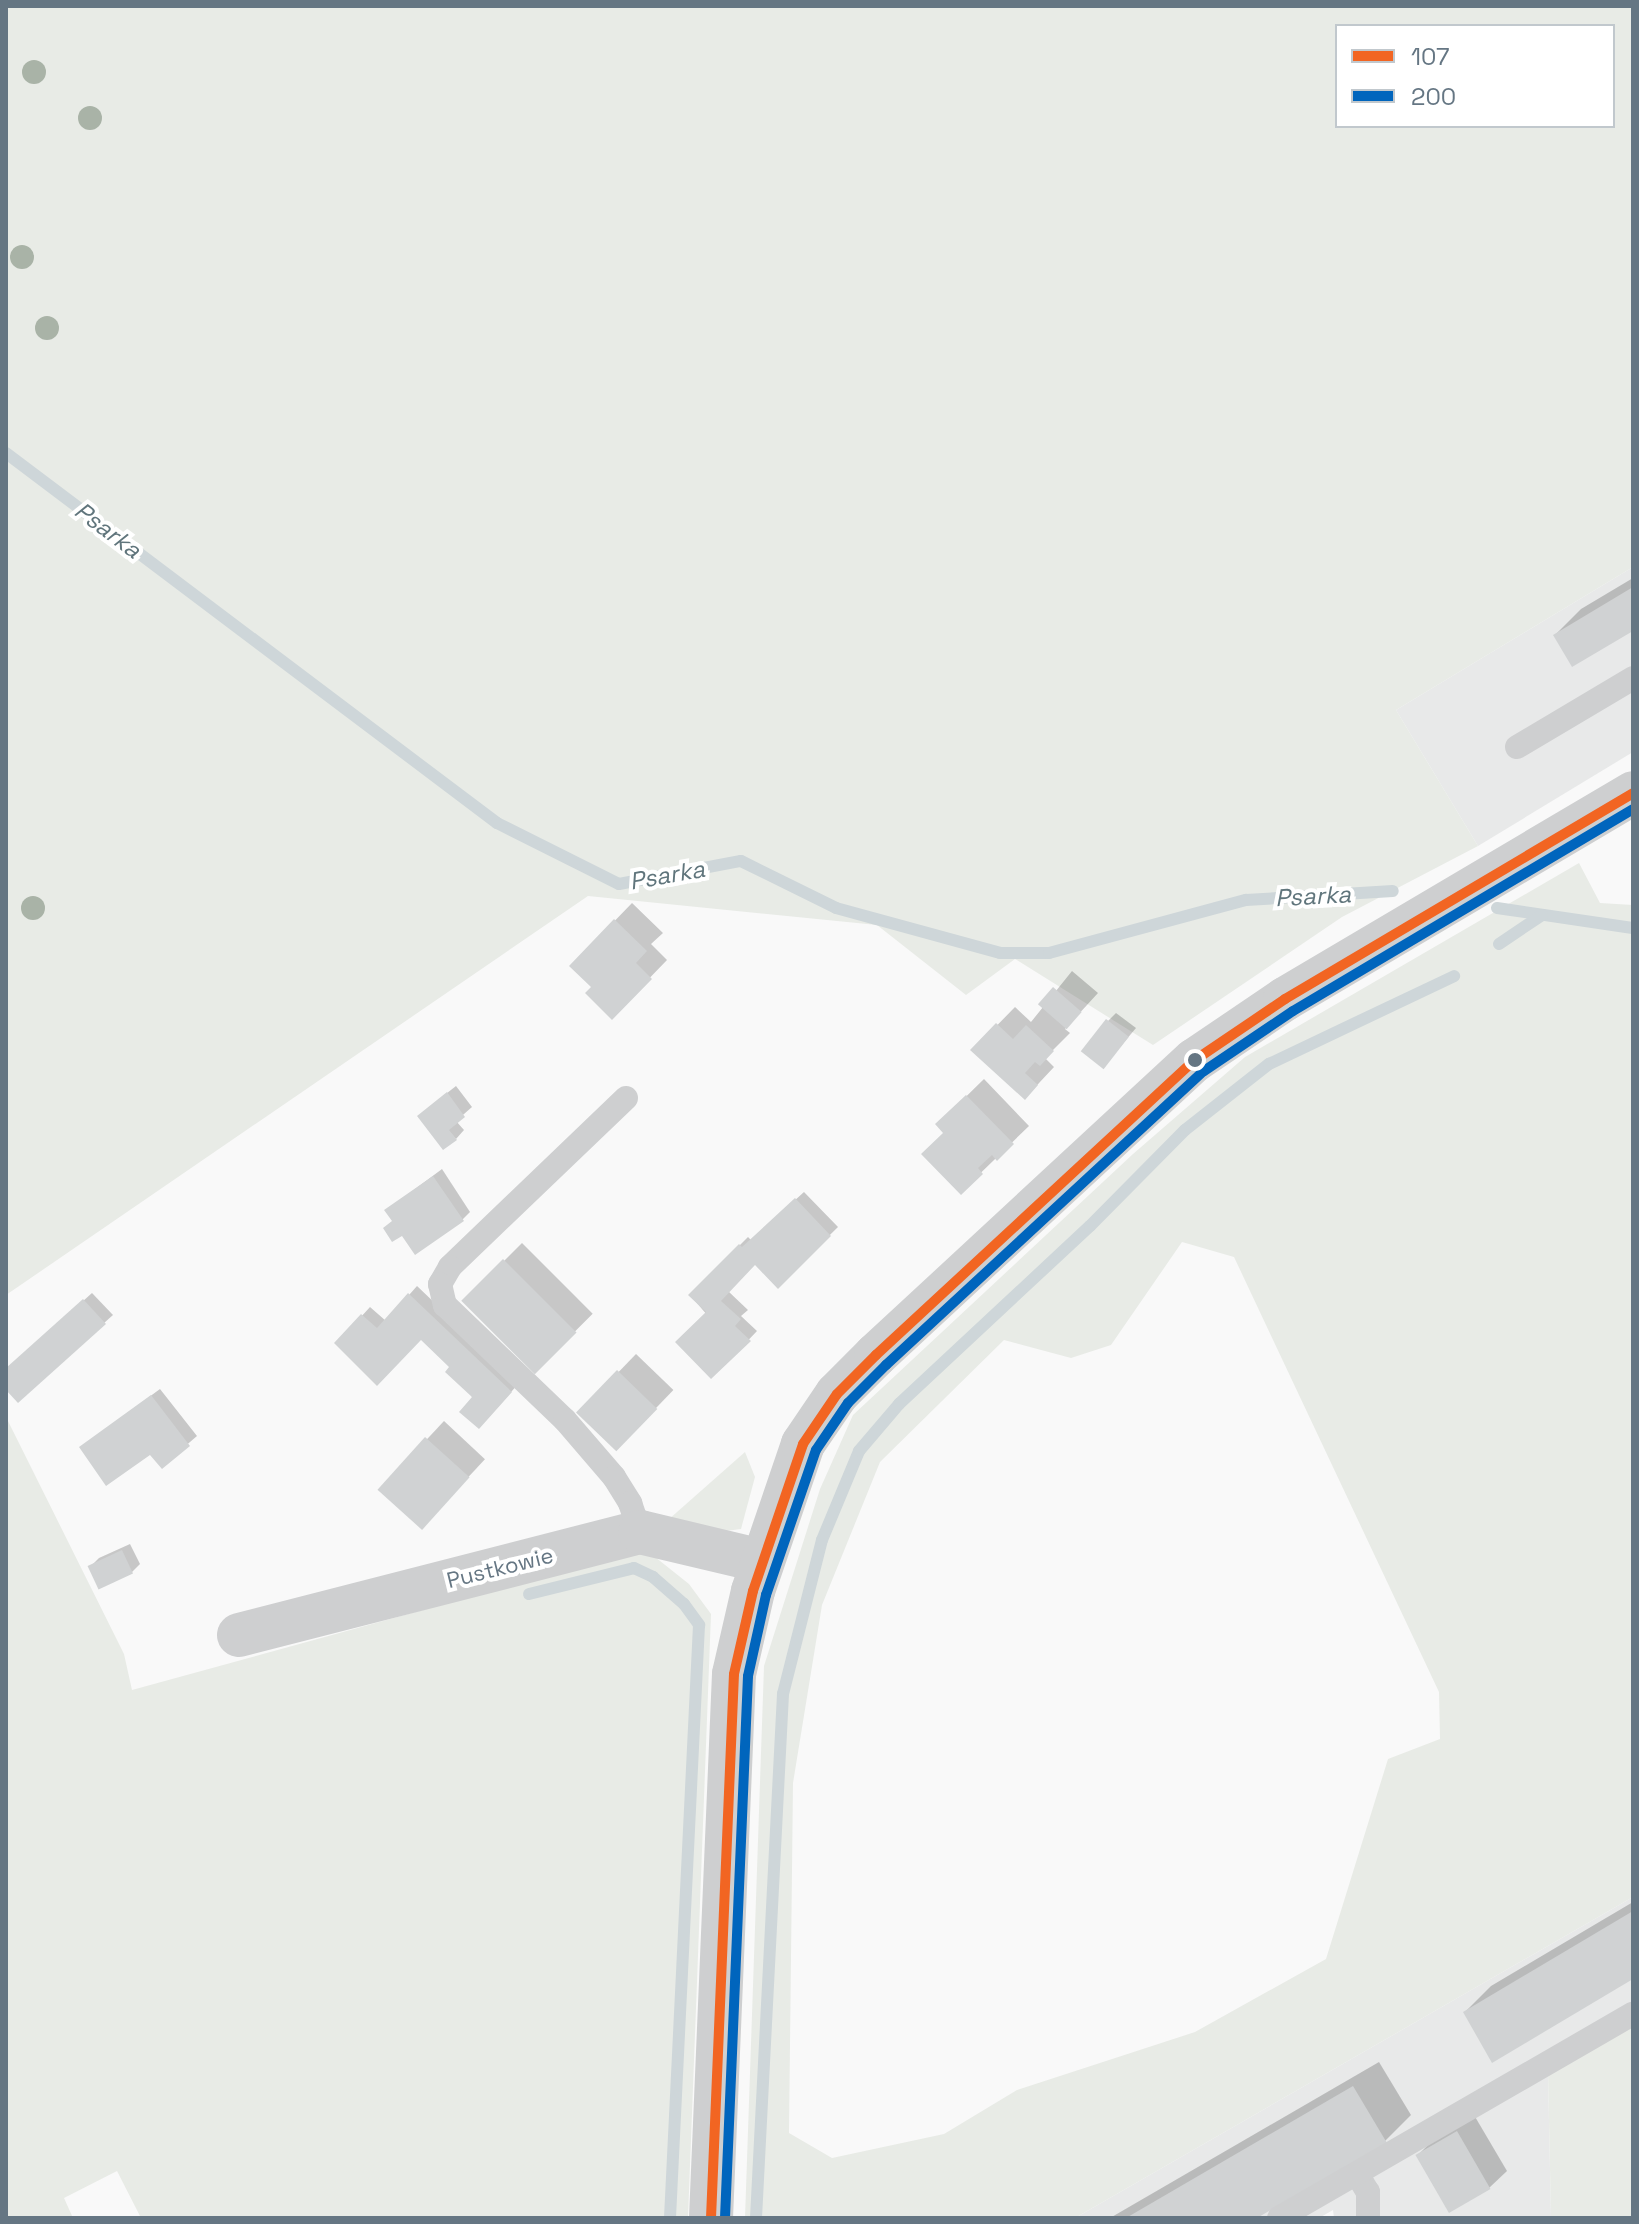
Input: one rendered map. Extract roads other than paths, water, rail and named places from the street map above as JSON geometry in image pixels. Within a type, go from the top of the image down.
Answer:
[{"type":"street","points":[[711,2218],[734,1674],[762,1561],[803,1444],[846,1384],[1195,1060],[1285,999],[1633,793]]},
{"type":"street","name":"Pustkowie","points":[[239,1635],[640,1532],[762,1561]]},
{"type":"lane","points":[[1517,747],[1633,678]]},
{"type":"lane","points":[[626,1098],[450,1267],[440,1284],[445,1305],[565,1420],[614,1477],[630,1503],[640,1532]]},
{"type":"lane","points":[[1279,2218],[1633,2014]]},
{"type":"lane","points":[[1357,2174],[1368,2192],[1368,2218]]},
{"type":"waterway","name":"Psarka","points":[[6,453],[497,823],[619,884],[741,861],[836,908],[1000,953],[1049,953],[1246,900],[1393,891]]},
{"type":"waterway","name":"Psarka","points":[[1497,908],[1633,928]]},
{"type":"waterway","points":[[1499,944],[1542,915]]},
{"type":"waterway","points":[[756,2218],[783,1694],[822,1540],[859,1451],[899,1404],[1090,1226],[1185,1130],[1269,1064],[1454,976]]},
{"type":"waterway","points":[[529,1594],[634,1568],[653,1577],[684,1604],[699,1625],[670,2218]]}]
